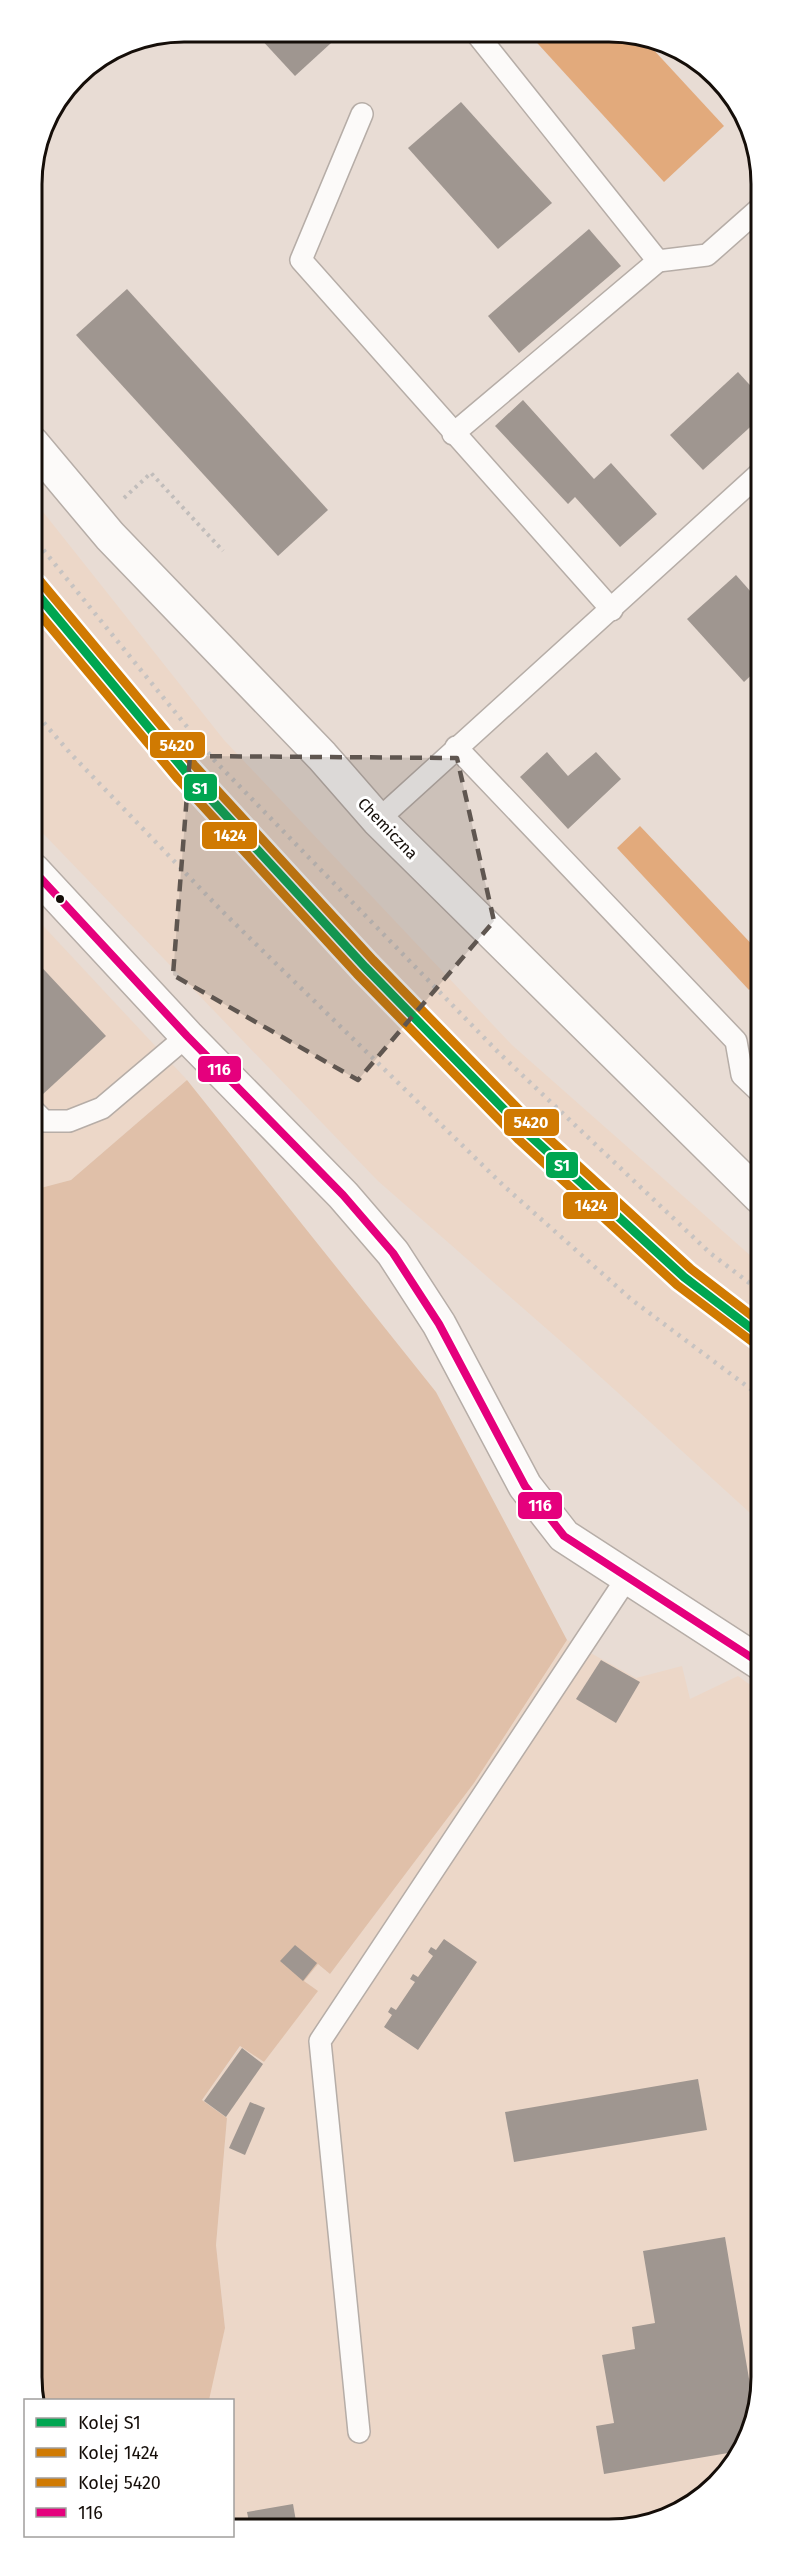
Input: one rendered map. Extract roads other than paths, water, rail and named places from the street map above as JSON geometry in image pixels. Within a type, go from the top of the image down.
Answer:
[{"type":"street","name":"Chemiczna","points":[[42,455],[110,536],[314,748],[378,820],[751,1188]]},
{"type":"street","points":[[42,880],[187,1036],[343,1196],[393,1253],[439,1324],[525,1486],[564,1536],[751,1657]]},
{"type":"lane","points":[[483,42],[658,261]]},
{"type":"lane","points":[[362,114],[300,260],[612,610]]},
{"type":"lane","points":[[453,434],[658,261],[707,255],[751,216]]},
{"type":"lane","points":[[378,820],[751,481]]},
{"type":"lane","points":[[456,747],[736,1041],[742,1075],[751,1084]]},
{"type":"lane","points":[[42,1119],[44,1121],[69,1120],[102,1108],[187,1036]]},
{"type":"lane","points":[[359,2432],[320,2041],[627,1578]]},
{"type":"railway","points":[[42,548],[214,760],[499,1053],[710,1253],[751,1284]]},
{"type":"railway","points":[[42,721],[70,753],[223,912],[505,1187],[632,1300],[751,1389]]},
{"type":"rail line","name":"5420","points":[[42,583],[194,765],[373,960],[534,1125],[691,1269],[751,1315]]},
{"type":"rail line","name":"S1","points":[[42,600],[186,772],[365,967],[527,1133],[684,1277],[751,1328]]},
{"type":"rail line","name":"1424","points":[[42,617],[178,779],[357,974],[519,1140],[677,1285],[751,1341]]}]
